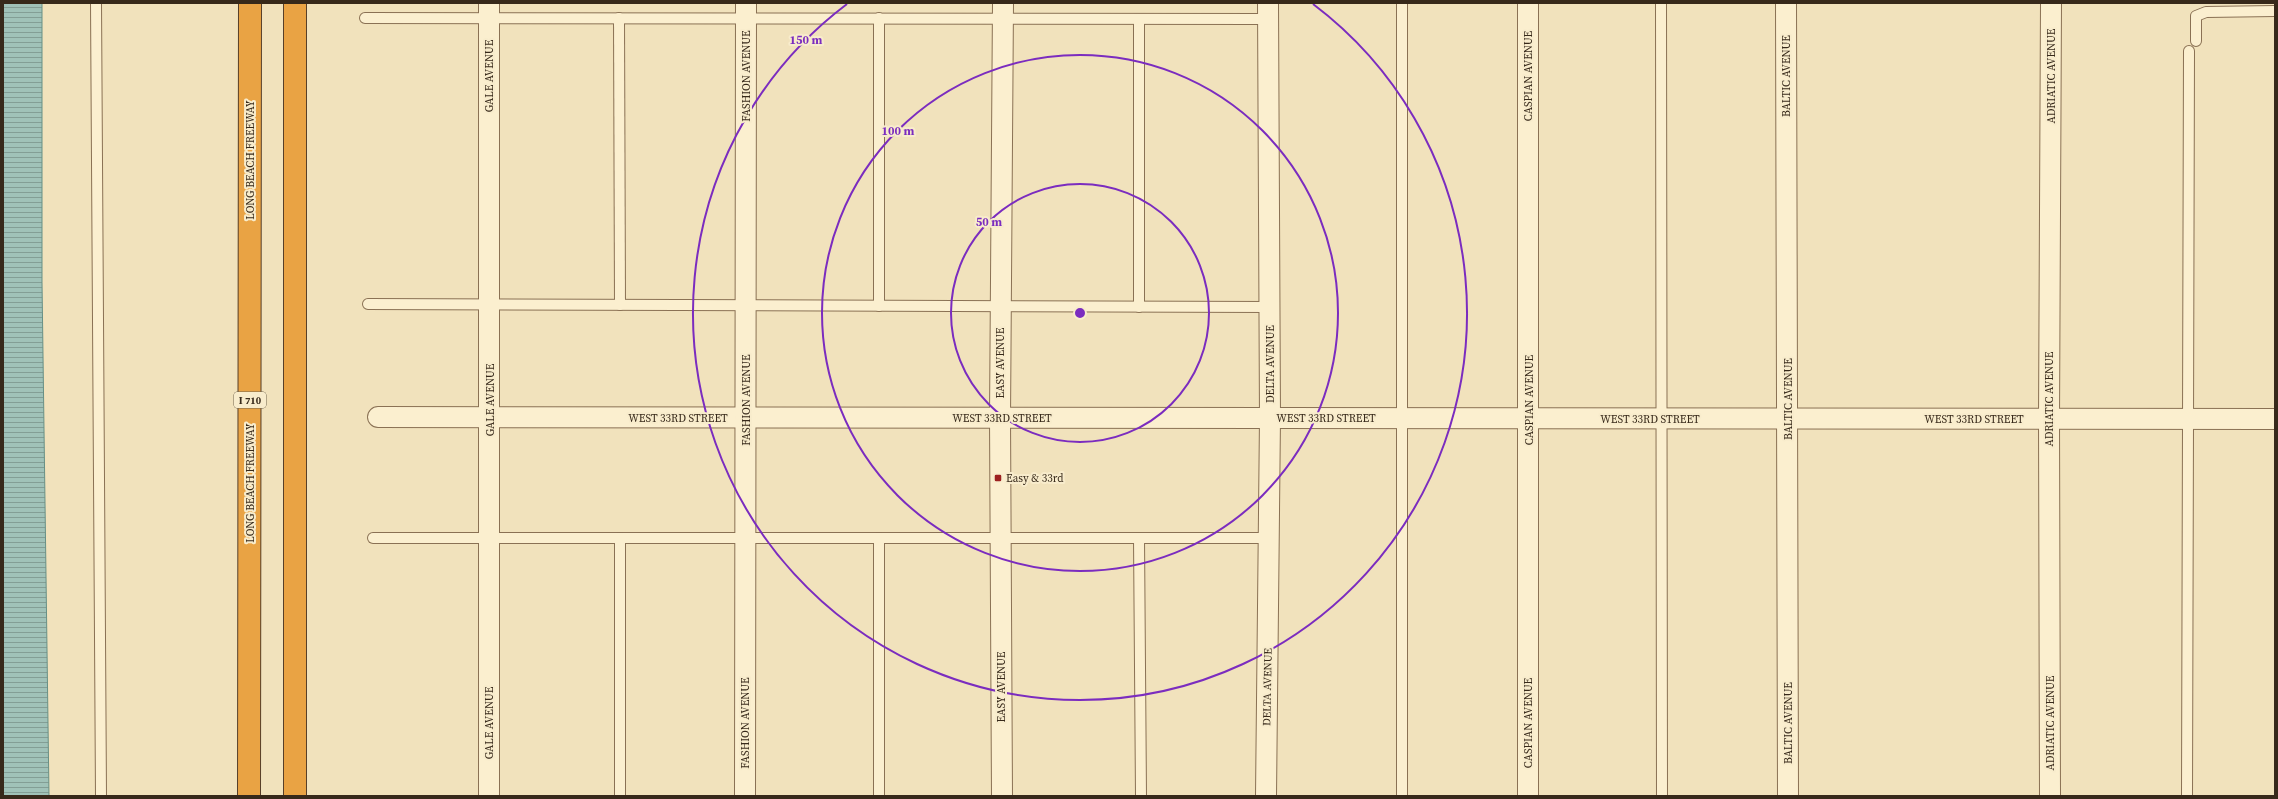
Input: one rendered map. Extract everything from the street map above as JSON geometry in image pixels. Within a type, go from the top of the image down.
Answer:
[{"type":"highway","name":"LONG BEACH FREEWAY","points":[[249,796],[250,3]]},
{"type":"highway","points":[[295,3],[295,796]]},
{"type":"street","name":"CASPIAN AVENUE","points":[[1528,3],[1528,796]]},
{"type":"street","name":"BALTIC AVENUE","points":[[1786,3],[1788,796]]},
{"type":"street","name":"ADRIATIC AVENUE","points":[[2050,796],[2049,419],[2051,3]]},
{"type":"street","name":"GALE AVENUE","points":[[489,10],[489,796]]},
{"type":"street","name":"FASHION AVENUE","points":[[745,796],[746,11]]},
{"type":"street","name":"EASY AVENUE","points":[[1002,796],[1000,306],[1003,11]]},
{"type":"street","name":"DELTA AVENUE","points":[[1266,796],[1270,418],[1268,11]]},
{"type":"street","name":"WEST 33RD STREET","points":[[378,417],[2275,419]]},
{"type":"lane","points":[[96,3],[101,796]]},
{"type":"lane","points":[[1402,3],[1402,796]]},
{"type":"lane","points":[[1661,3],[1662,796]]},
{"type":"lane","points":[[365,18],[489,10],[619,18],[746,11],[879,18],[1003,11],[1139,19],[1268,11]]},
{"type":"lane","points":[[2196,41],[2196,16],[2206,12],[2275,11]]},
{"type":"lane","points":[[619,18],[620,305]]},
{"type":"lane","points":[[879,18],[879,306]]},
{"type":"lane","points":[[1139,19],[1139,307]]},
{"type":"lane","points":[[2187,796],[2186,419],[2189,50]]},
{"type":"lane","points":[[368,304],[1270,307]]},
{"type":"lane","points":[[373,538],[1269,538]]},
{"type":"lane","points":[[620,538],[620,796]]},
{"type":"lane","points":[[879,538],[879,796]]},
{"type":"lane","points":[[1139,538],[1141,796]]},
{"type":"water","points":[[3,3],[42,3],[42,282],[49,796],[3,796]]},
{"type":"place","name":"Easy & 33rd","points":[[998,478]]}]
